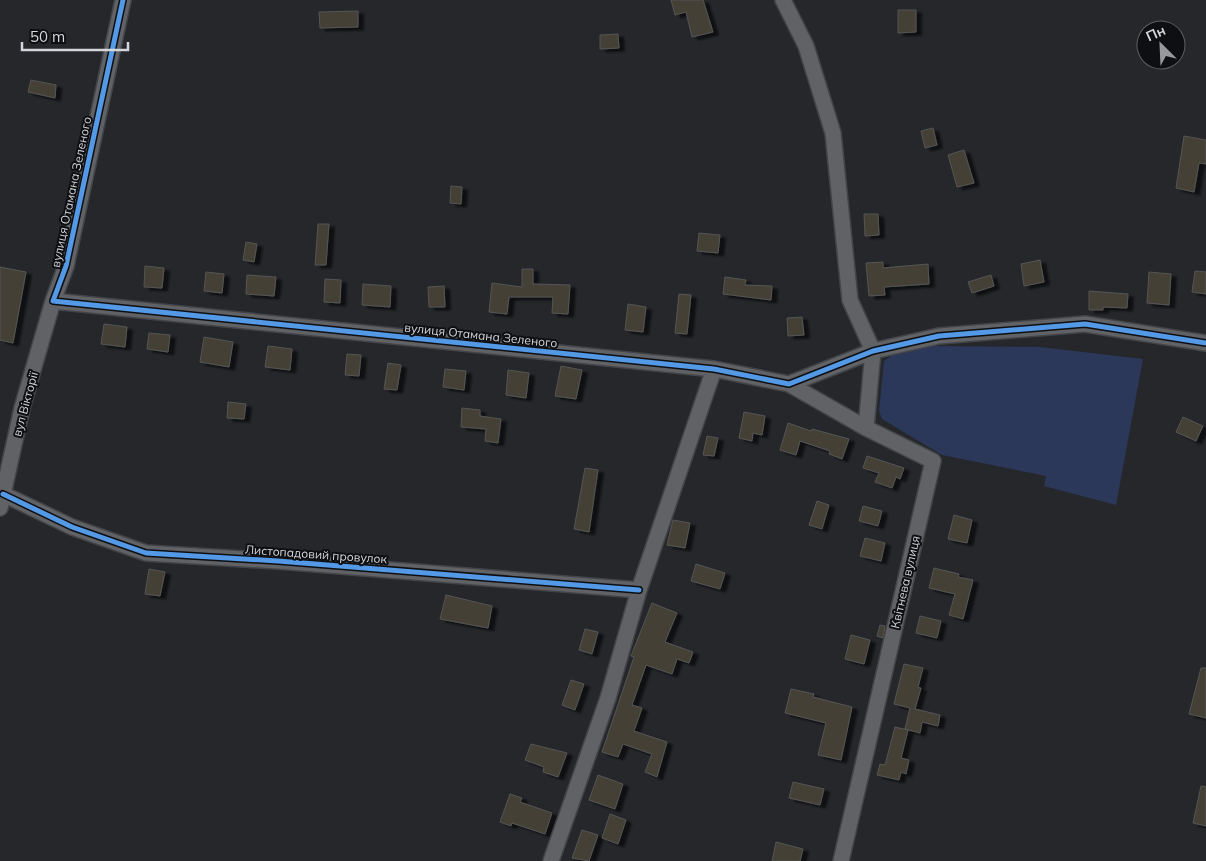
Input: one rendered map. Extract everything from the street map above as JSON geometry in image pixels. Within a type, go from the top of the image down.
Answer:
[{"type":"street","name":"вулиця Отамана Зеленого","points":[[123,0],[66,266],[53,301],[714,369],[789,384]]},
{"type":"street","points":[[783,0],[806,46],[833,133],[850,300],[873,351],[866,428]]},
{"type":"street","name":"вул Вікторії","points":[[2,501],[22,408],[53,301]]},
{"type":"street","points":[[789,384],[873,351],[938,336],[1085,324],[1206,343]]},
{"type":"street","points":[[551,861],[608,698],[639,590],[714,369]]},
{"type":"street","name":"Квітнева вулиця","points":[[789,384],[866,428],[933,461],[841,861]]},
{"type":"street","name":"Листопадовий провулок","points":[[2,501],[146,553],[278,561],[639,590]]},
{"type":"shaded area","points":[[931,346],[1040,347],[1143,359],[1116,505],[1044,486],[1046,476],[942,455],[882,419],[879,411],[884,361],[891,356]]},
{"type":"building","points":[[671,0],[703,0],[713,32],[692,37],[686,12],[675,15]]},
{"type":"building","points":[[898,10],[916,10],[916,32],[898,33]]},
{"type":"building","points":[[358,11],[358,27],[320,28],[319,12]]},
{"type":"building","points":[[618,34],[619,48],[600,49],[600,35]]},
{"type":"building","points":[[31,80],[56,85],[55,98],[28,92]]},
{"type":"building","points":[[933,128],[937,145],[925,148],[921,131]]},
{"type":"building","points":[[1184,136],[1206,140],[1206,164],[1199,163],[1194,192],[1176,188]]},
{"type":"building","points":[[964,150],[974,183],[957,187],[948,155]]},
{"type":"building","points":[[451,186],[462,187],[461,204],[450,203]]},
{"type":"building","points":[[864,214],[878,214],[879,235],[865,236]]},
{"type":"building","points":[[318,224],[329,224],[326,265],[315,265]]},
{"type":"building","points":[[699,233],[720,235],[718,253],[697,251]]},
{"type":"building","points":[[246,242],[257,244],[254,262],[243,260]]},
{"type":"building","points":[[1040,260],[1044,282],[1024,286],[1021,264]]},
{"type":"building","points":[[883,262],[883,268],[928,264],[929,284],[884,287],[885,295],[869,296],[866,263]]},
{"type":"building","points":[[145,266],[164,268],[162,288],[144,287]]},
{"type":"building","points":[[0,267],[26,272],[13,343],[0,340]]},
{"type":"building","points":[[522,269],[533,269],[533,284],[570,285],[568,314],[552,313],[553,297],[509,297],[507,314],[489,312],[492,283],[522,287]]},
{"type":"building","points":[[1195,271],[1206,272],[1206,294],[1192,292]]},
{"type":"building","points":[[206,272],[224,274],[222,293],[204,291]]},
{"type":"building","points":[[1149,272],[1171,274],[1169,305],[1147,303]]},
{"type":"building","points":[[247,275],[276,277],[274,296],[246,294]]},
{"type":"building","points":[[991,275],[994,286],[972,293],[968,282]]},
{"type":"building","points":[[725,277],[746,280],[745,285],[772,286],[771,300],[723,294]]},
{"type":"building","points":[[325,279],[341,280],[340,303],[324,302]]},
{"type":"building","points":[[363,284],[391,286],[390,307],[362,305]]},
{"type":"building","points":[[444,286],[445,307],[429,307],[428,287]]},
{"type":"building","points":[[1089,291],[1128,294],[1127,308],[1103,307],[1103,310],[1089,310]]},
{"type":"building","points":[[679,294],[691,295],[687,334],[675,333]]},
{"type":"building","points":[[628,304],[646,307],[643,332],[625,330]]},
{"type":"building","points":[[802,317],[804,335],[788,336],[787,318]]},
{"type":"building","points":[[104,324],[127,327],[125,347],[101,344]]},
{"type":"building","points":[[149,333],[170,335],[168,352],[147,349]]},
{"type":"building","points":[[204,337],[233,342],[229,367],[200,362]]},
{"type":"building","points":[[268,346],[292,349],[290,370],[265,367]]},
{"type":"building","points":[[347,354],[361,355],[359,376],[345,375]]},
{"type":"building","points":[[388,363],[401,365],[397,390],[384,389]]},
{"type":"building","points":[[561,366],[582,370],[576,399],[555,396]]},
{"type":"building","points":[[445,369],[466,371],[464,390],[443,387]]},
{"type":"building","points":[[508,370],[529,373],[526,398],[506,395]]},
{"type":"building","points":[[228,402],[246,404],[244,419],[227,418]]},
{"type":"building","points":[[462,408],[480,410],[480,416],[501,419],[498,443],[485,441],[486,429],[461,427]]},
{"type":"building","points":[[744,412],[765,416],[762,435],[753,433],[752,441],[739,438]]},
{"type":"building","points":[[1183,417],[1203,426],[1196,441],[1176,432]]},
{"type":"building","points":[[788,423],[811,431],[812,429],[849,439],[842,459],[829,454],[830,451],[800,441],[796,455],[780,450]]},
{"type":"building","points":[[707,436],[718,438],[714,456],[703,455]]},
{"type":"building","points":[[867,456],[904,468],[900,479],[896,477],[892,488],[875,482],[879,473],[863,468]]},
{"type":"building","points":[[585,468],[598,470],[589,532],[574,529]]},
{"type":"building","points":[[817,501],[829,505],[822,529],[809,525]]},
{"type":"building","points":[[863,506],[882,511],[878,526],[859,521]]},
{"type":"building","points":[[954,515],[972,520],[967,543],[948,539]]},
{"type":"building","points":[[673,520],[690,523],[685,548],[667,545]]},
{"type":"building","points":[[865,538],[885,543],[881,561],[860,556]]},
{"type":"building","points":[[696,564],[725,573],[720,589],[691,581]]},
{"type":"building","points":[[934,568],[959,574],[958,577],[973,580],[963,619],[949,615],[955,594],[929,588]]},
{"type":"building","points":[[149,569],[165,572],[160,596],[145,594]]},
{"type":"building","points":[[446,595],[492,606],[488,628],[440,619]]},
{"type":"building","points":[[652,603],[677,613],[665,642],[693,652],[689,663],[677,659],[672,674],[646,665],[632,705],[642,708],[634,731],[667,742],[657,777],[645,772],[652,754],[623,744],[618,757],[602,752],[634,657],[631,656]]},
{"type":"building","points":[[920,616],[941,621],[937,638],[916,633]]},
{"type":"building","points":[[880,625],[885,626],[883,638],[877,636]]},
{"type":"building","points":[[585,629],[598,632],[592,654],[579,650]]},
{"type":"building","points":[[851,635],[870,640],[864,664],[845,659]]},
{"type":"building","points":[[904,664],[923,668],[918,687],[921,688],[915,709],[940,715],[938,726],[922,722],[920,733],[905,729],[910,708],[894,704]]},
{"type":"building","points":[[1201,668],[1206,668],[1206,718],[1189,714]]},
{"type":"building","points":[[571,680],[584,684],[575,710],[562,705]]},
{"type":"building","points":[[791,689],[814,694],[813,697],[852,707],[841,760],[818,755],[826,723],[785,713]]},
{"type":"building","points":[[895,727],[908,730],[901,758],[909,760],[906,774],[901,772],[899,780],[877,775],[880,764],[885,765]]},
{"type":"building","points":[[531,744],[567,753],[558,777],[543,772],[544,767],[525,760]]},
{"type":"building","points":[[598,775],[623,784],[615,809],[589,800]]},
{"type":"building","points":[[793,782],[824,789],[820,805],[789,798]]},
{"type":"building","points":[[1201,786],[1206,787],[1206,826],[1193,823]]},
{"type":"building","points":[[510,794],[522,798],[520,802],[552,813],[545,834],[512,823],[511,826],[500,822]]},
{"type":"building","points":[[610,814],[626,820],[618,844],[602,838]]},
{"type":"building","points":[[582,830],[598,835],[589,861],[572,858]]},
{"type":"building","points":[[776,842],[803,849],[800,861],[772,861]]},
{"type":"cycle path","points":[[123,0],[66,266],[53,301],[714,369],[789,384],[873,351],[939,336],[1085,324],[1206,343]]},
{"type":"cycle path","points":[[3,494],[72,527],[146,553],[278,561],[639,590]]}]
